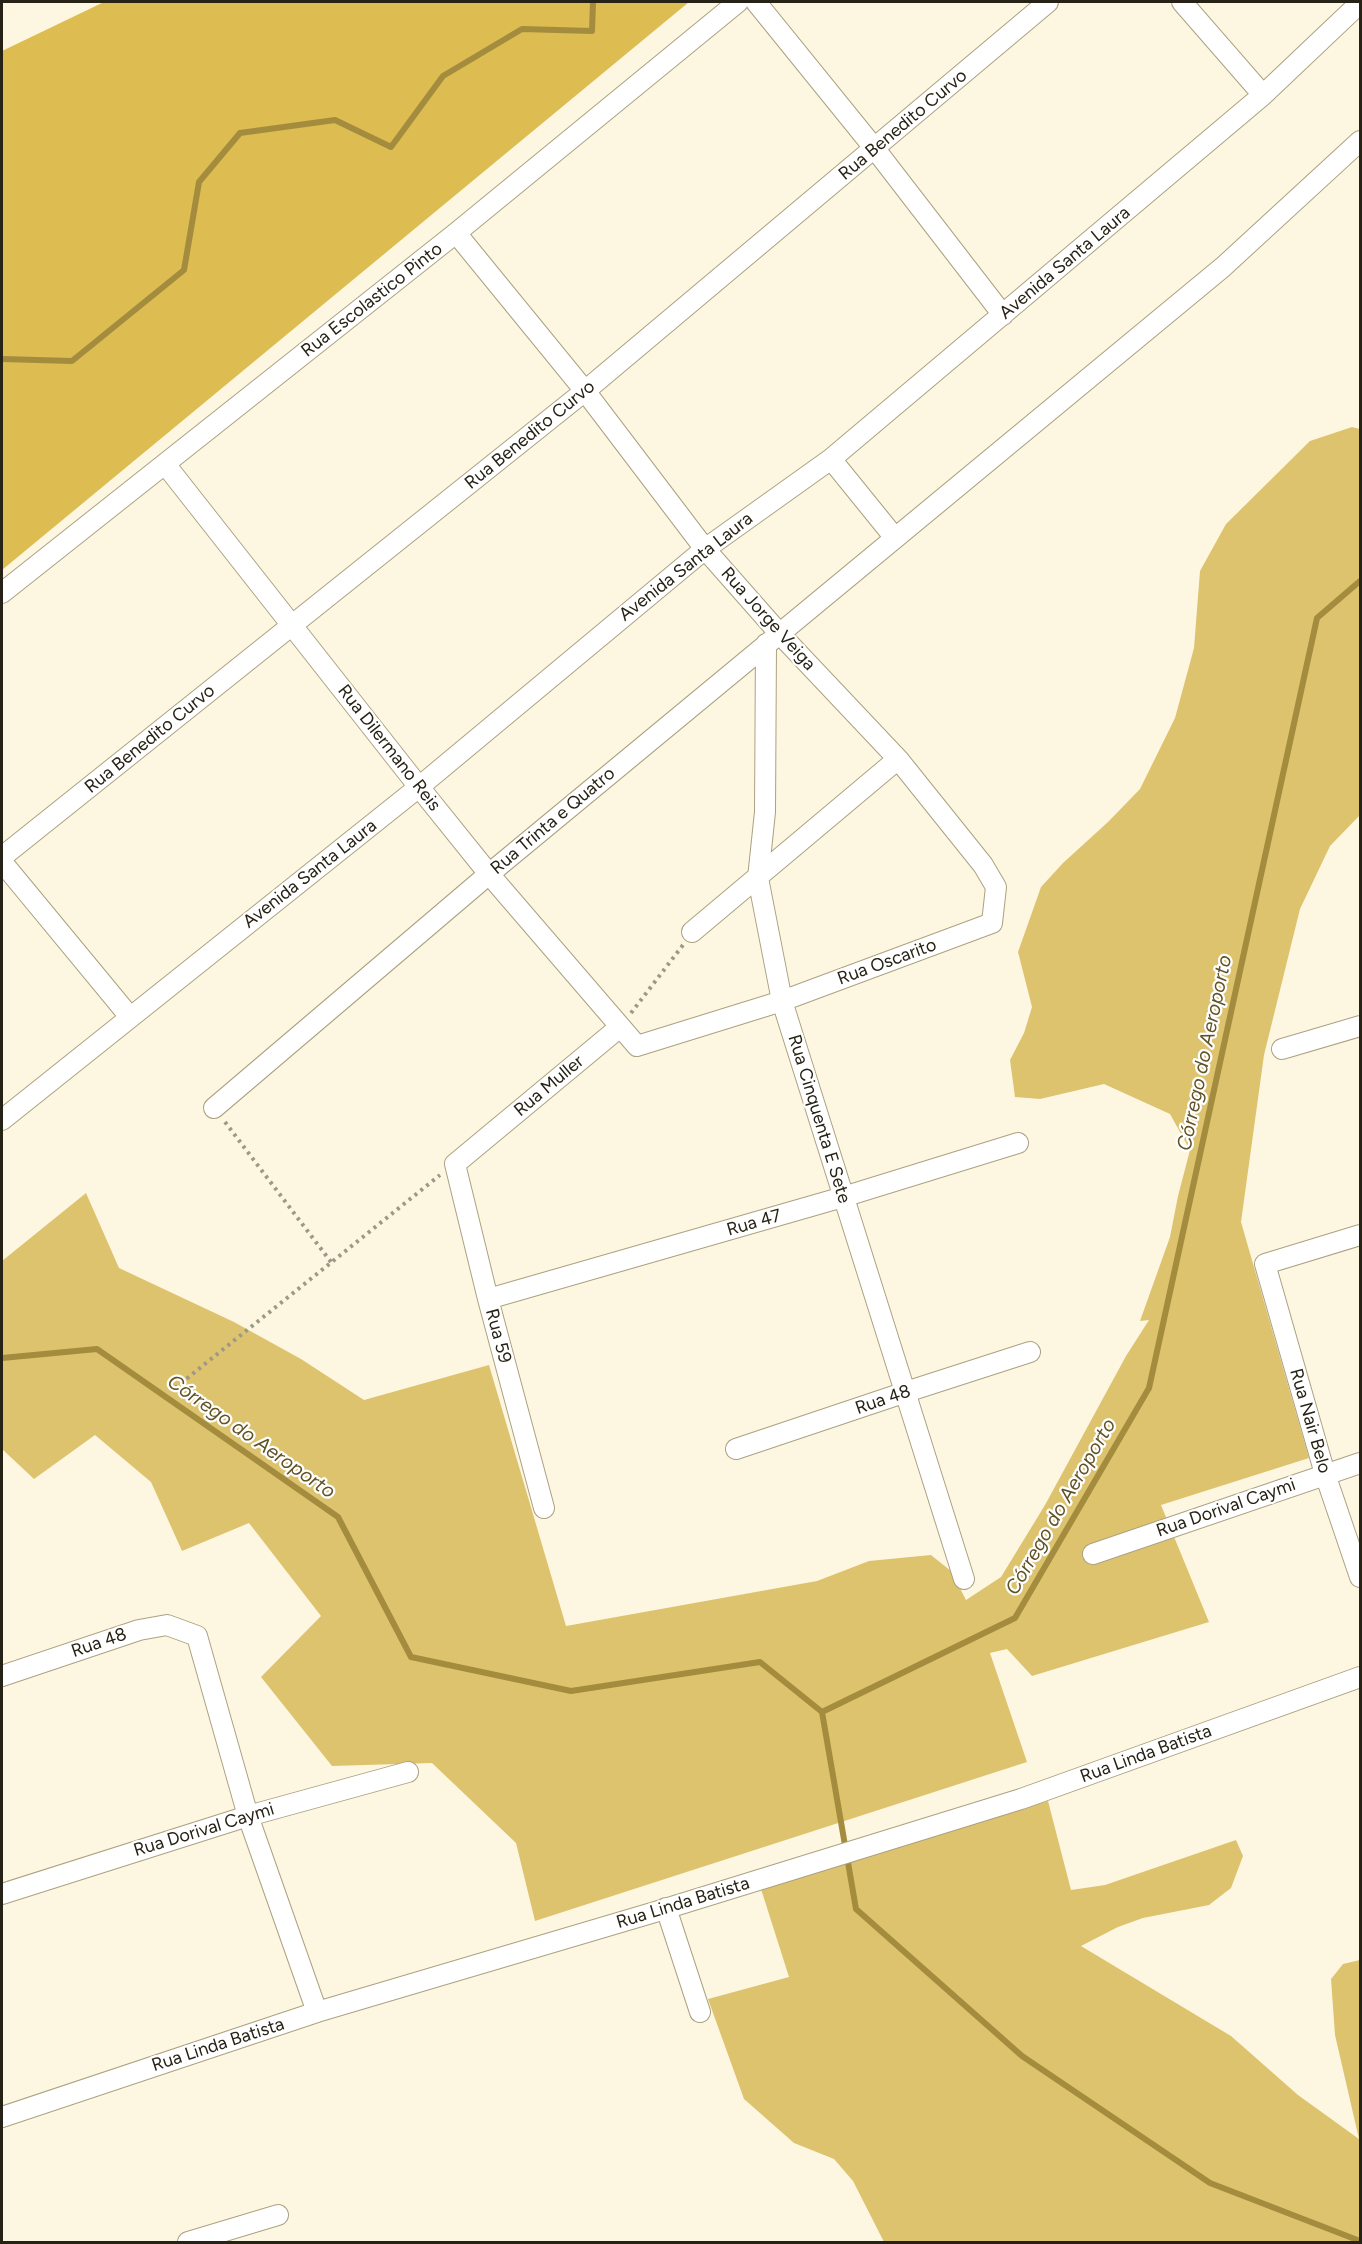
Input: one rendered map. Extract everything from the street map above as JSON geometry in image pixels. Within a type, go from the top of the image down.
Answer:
[{"type":"street","name":"Rua Escolastico Pinto","points":[[2,593],[456,233],[738,2]]},
{"type":"street","points":[[756,2],[875,149],[1003,315]]},
{"type":"street","name":"Rua Benedito Curvo","points":[[2,860],[585,392],[1048,2]]},
{"type":"street","points":[[1182,2],[1263,95]]},
{"type":"street","name":"Avenida Santa Laura","points":[[2,1119],[419,788],[705,549],[831,459],[1263,95],[1360,3]]},
{"type":"street","name":"Rua Trinta e Quatro","points":[[214,1108],[489,874],[1223,267],[1360,141]]},
{"type":"street","name":"Rua Jorge Veiga","points":[[456,233],[585,392],[772,639],[898,759],[983,865],[996,887],[992,923]]},
{"type":"street","points":[[831,459],[895,538]]},
{"type":"street","name":"Rua Dilermano Reis","points":[[165,464],[419,788],[620,1027]]},
{"type":"street","name":"Rua Cinquenta E Sete","points":[[772,639],[765,812],[758,878],[782,1001],[964,1579]]},
{"type":"street","points":[[692,932],[898,759]]},
{"type":"street","points":[[2,860],[130,1017]]},
{"type":"street","name":"Rua Oscarito","points":[[620,1027],[637,1046],[782,1001],[992,923]]},
{"type":"street","points":[[1282,1049],[1360,1026]]},
{"type":"street","name":"Rua Muller","points":[[455,1164],[620,1027]]},
{"type":"street","name":"Rua 47","points":[[488,1299],[843,1197],[1018,1143]]},
{"type":"street","name":"Rua 59","points":[[455,1164],[488,1299],[544,1508]]},
{"type":"street","name":"Rua Nair Belo","points":[[1360,1235],[1266,1264],[1325,1474],[1360,1577]]},
{"type":"street","name":"Rua 48","points":[[736,1449],[1030,1353]]},
{"type":"street","name":"Rua Dorival Caymi","points":[[1093,1554],[1360,1463]]},
{"type":"street","name":"Rua 48","points":[[2,1676],[139,1630],[167,1625],[197,1636],[248,1816]]},
{"type":"street","name":"Rua Linda Batista","points":[[2,2117],[317,2012],[1021,1799],[1360,1677]]},
{"type":"street","name":"Rua Dorival Caymi","points":[[2,1894],[248,1816],[408,1772]]},
{"type":"street","points":[[248,1816],[317,2012]]},
{"type":"street","points":[[666,1908],[700,2012]]},
{"type":"street","points":[[188,2242],[225,2237],[278,2215]]},
{"type":"path","points":[[620,1027],[692,932]]},
{"type":"path","points":[[214,1108],[331,1262]]},
{"type":"path","points":[[175,1388],[455,1164]]},
{"type":"shaded area","points":[[104,2],[689,2],[2,570],[2,51]]},
{"type":"shaded area","points":[[1352,427],[1360,429],[1360,815],[1330,846],[1300,909],[1264,1055],[1241,1222],[1309,1458],[1161,1505],[1209,1622],[1032,1676],[1007,1649],[990,1653],[1027,1762],[535,1921],[516,1843],[432,1763],[332,1766],[261,1677],[321,1616],[249,1523],[182,1551],[151,1482],[95,1435],[34,1479],[2,1449],[2,1261],[86,1193],[119,1268],[234,1322],[301,1359],[364,1400],[489,1365],[566,1626],[817,1581],[869,1561],[931,1555],[951,1571],[966,1600],[1001,1577],[1045,1505],[1126,1356],[1149,1320],[1140,1321],[1170,1237],[1190,1150],[1170,1114],[1104,1084],[1040,1099],[1015,1097],[1010,1060],[1024,1033],[1032,1007],[1018,952],[1041,887],[1140,789],[1175,718],[1194,648],[1200,571],[1226,524],[1310,441]]},
{"type":"shaded area","points":[[1048,1801],[1071,1890],[1105,1885],[1236,1840],[1243,1856],[1231,1888],[1209,1905],[1143,1918],[1118,1927],[1081,1946],[1231,2036],[1298,2095],[1359,2139],[1335,2035],[1331,1979],[1343,1964],[1360,1960],[1360,2242],[884,2242],[853,2181],[834,2159],[794,2143],[744,2099],[708,1999],[789,1977],[761,1889]]},
{"type":"waterway","points":[[2,359],[72,361],[184,270],[199,182],[240,133],[335,120],[391,147],[443,76],[522,29],[592,31],[593,2]]},
{"type":"waterway","name":"Córrego do Aeroporto","points":[[2,1358],[97,1349],[338,1517],[411,1657],[571,1691],[760,1662],[822,1712],[1015,1618],[1149,1388],[1317,618],[1360,581]]},
{"type":"waterway","points":[[822,1712],[856,1909],[1022,2056],[1210,2183],[1360,2241]]}]
